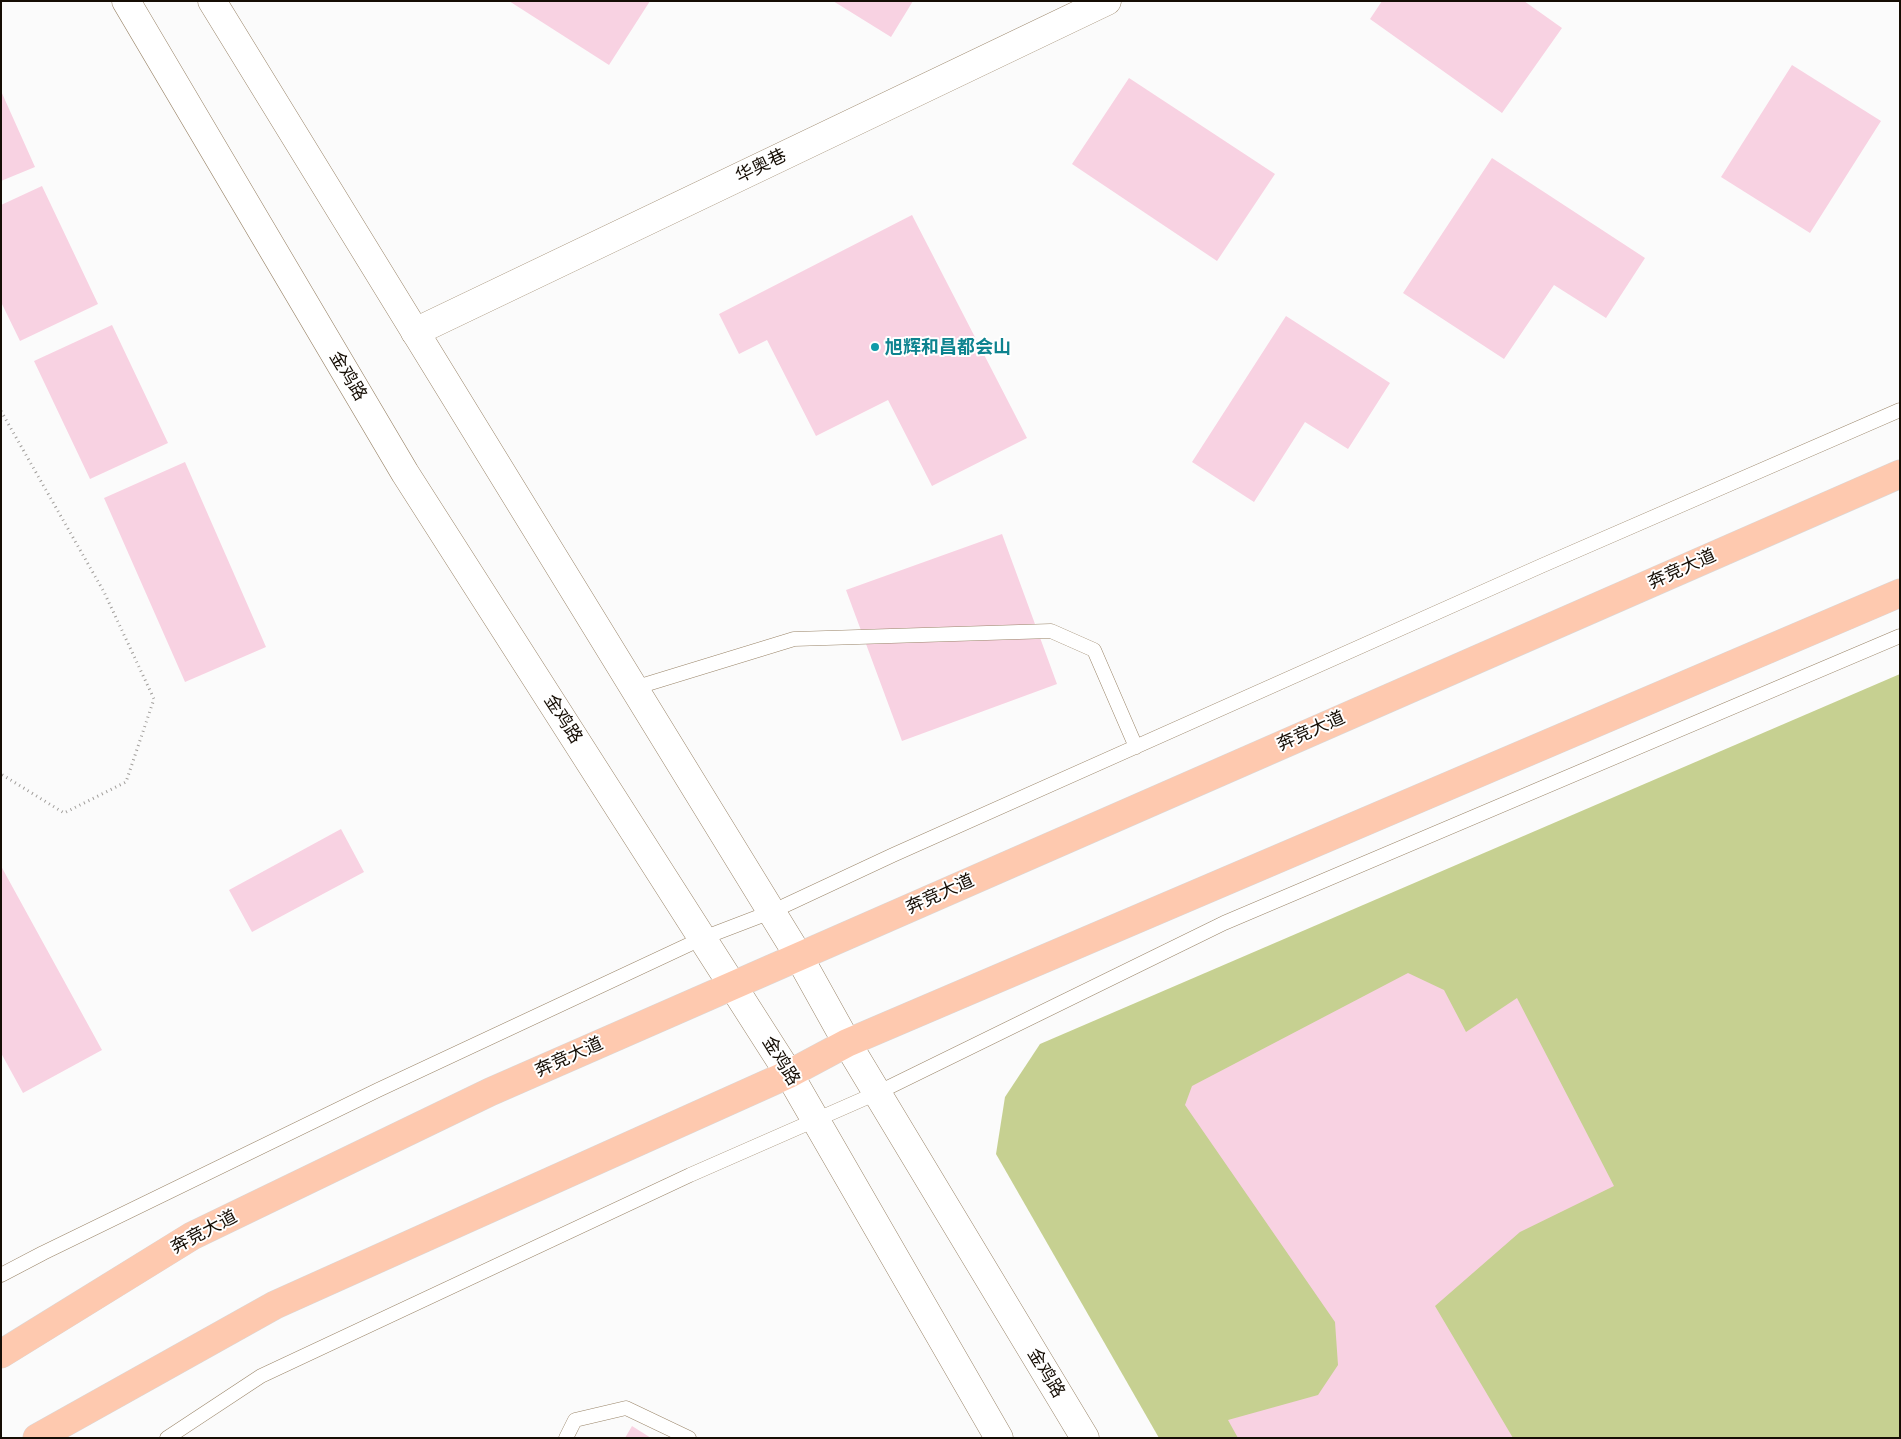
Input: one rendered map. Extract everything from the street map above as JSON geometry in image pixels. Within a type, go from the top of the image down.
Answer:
[{"type":"main road","name":"金鸡路","points":[[126,1],[405,473],[789,1074],[999,1438]]},
{"type":"main road","name":"金鸡路","points":[[212,1],[798,956],[847,1043],[1084,1438]]},
{"type":"main road","name":"华奥巷","points":[[415,332],[1107,1]]},
{"type":"main road","name":"奔竞大道","points":[[1,1354],[192,1236],[490,1092],[1900,474]]},
{"type":"main road","points":[[37,1438],[275,1305],[789,1074],[847,1043],[1900,593]]},
{"type":"lane","points":[[1,1275],[360,1098],[703,938],[771,912],[1136,747],[1900,410]]},
{"type":"lane","points":[[634,688],[794,639],[1051,631],[1094,650],[1136,747]]},
{"type":"lane","points":[[167,1438],[261,1376],[815,1118],[877,1093],[1224,923],[1900,636]]},
{"type":"lane","points":[[566,1438],[575,1420],[626,1408],[689,1438]]},
{"type":"path","points":[[1,411],[104,592],[154,699],[126,782],[64,813],[1,774]]},
{"type":"green space","points":[[1900,674],[1900,1438],[1159,1438],[996,1154],[1005,1097],[1040,1044]]},
{"type":"building","points":[[509,1],[650,1],[609,65]]},
{"type":"building","points":[[833,1],[913,1],[891,37]]},
{"type":"building","points":[[1382,1],[1524,1],[1562,28],[1502,113],[1370,19]]},
{"type":"building","points":[[1792,65],[1881,121],[1810,233],[1721,177]]},
{"type":"building","points":[[1129,78],[1275,174],[1217,261],[1072,164]]},
{"type":"building","points":[[1,91],[35,167],[1,181]]},
{"type":"building","points":[[1492,158],[1645,258],[1606,318],[1554,285],[1504,359],[1403,293]]},
{"type":"building","points":[[42,186],[98,304],[20,341],[1,302],[1,205]]},
{"type":"building","name":"旭辉和昌都会山","points":[[912,215],[1027,438],[932,486],[888,400],[816,436],[767,340],[739,354],[719,314]]},
{"type":"building","points":[[1286,316],[1390,383],[1348,449],[1305,422],[1254,502],[1192,462]]},
{"type":"building","points":[[112,325],[168,443],[90,479],[34,361]]},
{"type":"building","points":[[185,462],[266,647],[185,682],[104,498]]},
{"type":"building","points":[[1002,534],[1057,684],[902,741],[846,590]]},
{"type":"building","points":[[341,829],[364,872],[252,932],[229,890]]},
{"type":"building","points":[[1,866],[102,1050],[23,1093],[1,1053]]},
{"type":"building","points":[[1408,973],[1444,990],[1466,1032],[1517,998],[1614,1186],[1520,1232],[1435,1306],[1513,1438],[1238,1438],[1228,1420],[1318,1395],[1338,1365],[1335,1322],[1185,1105],[1192,1086]]},
{"type":"building","points":[[632,1426],[651,1438],[625,1438]]},
{"type":"place","name":"旭辉和昌都会山","points":[[875,347]]}]
